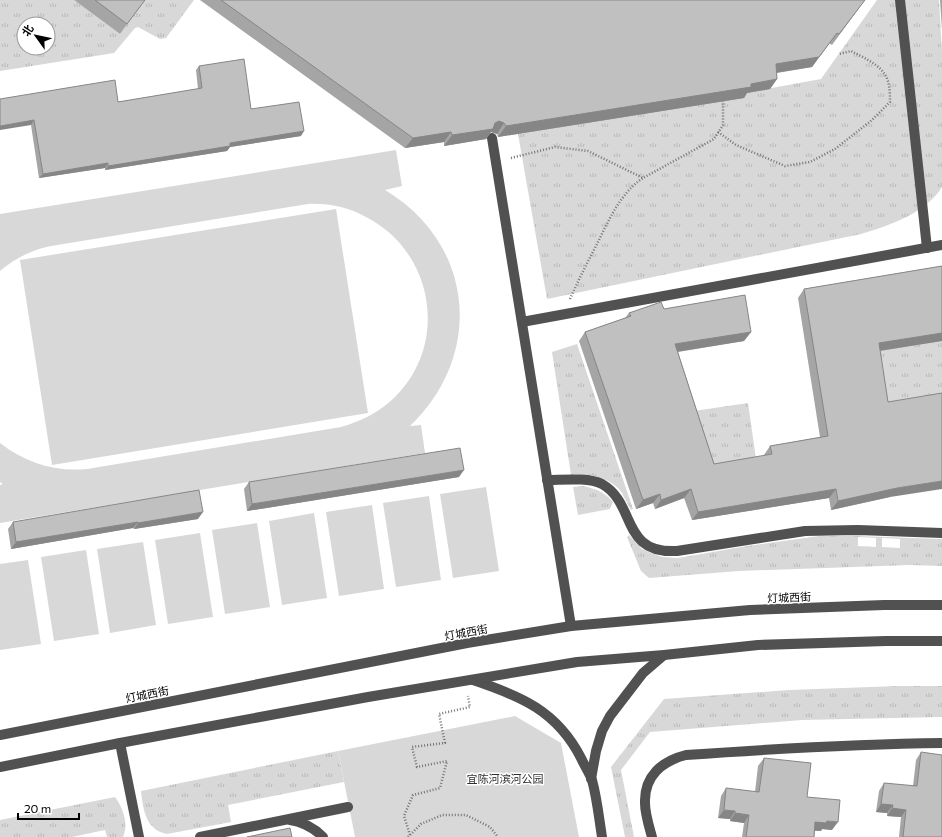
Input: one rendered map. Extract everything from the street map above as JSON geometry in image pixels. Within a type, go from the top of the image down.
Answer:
[{"type":"street","points":[[900,0],[927,248]]},
{"type":"street","points":[[492,138],[570,626]]},
{"type":"street","points":[[522,322],[942,245]]},
{"type":"street","points":[[547,480],[592,481],[601,484],[613,492],[636,536],[652,548],[663,552],[805,531],[858,530],[942,534]]},
{"type":"street","name":"灯城西街","points":[[0,735],[467,643],[570,626],[750,610],[884,605],[942,605]]},
{"type":"street","points":[[0,767],[368,697],[577,662],[758,645],[886,641],[942,641]]},
{"type":"street","points":[[591,779],[596,751],[602,731],[610,716],[643,673],[664,655]]},
{"type":"street","points":[[468,680],[503,690],[524,699],[545,713],[564,731],[577,750],[591,779],[602,837]]},
{"type":"street","points":[[120,743],[139,837]]},
{"type":"street","points":[[652,837],[645,803],[648,786],[657,770],[664,763],[673,758],[686,755],[795,747],[942,743]]},
{"type":"street","points":[[200,837],[348,807]]},
{"type":"street","points":[[281,821],[301,822],[314,829],[322,837]]},
{"type":"path","points":[[718,132],[736,145],[785,166],[810,162],[835,149],[872,120],[890,102],[889,85],[884,73],[875,64],[851,52],[839,54]]},
{"type":"path","points":[[561,315],[609,220],[623,198],[635,183],[714,139],[723,125],[724,108],[722,101]]},
{"type":"path","points":[[497,162],[554,147],[588,151],[643,178]]},
{"type":"path","points":[[409,836],[404,816],[413,795],[440,788],[447,761],[417,767],[412,748],[445,743],[439,714],[470,707],[468,680]]},
{"type":"path","points":[[409,836],[421,824],[442,815],[466,815],[490,827],[498,837]]},
{"type":"green space","points":[[0,0],[74,0],[120,34],[145,0],[194,0],[166,38],[160,39],[138,27],[135,28],[114,53],[0,71]]},
{"type":"green space","points":[[877,0],[939,0],[942,52],[942,187],[935,196],[917,211],[906,217],[884,227],[861,234],[547,299],[518,134],[821,79]]},
{"type":"green space","points":[[396,150],[402,186],[385,190],[415,212],[437,239],[452,269],[459,301],[459,334],[450,366],[434,397],[410,426],[421,425],[425,453],[0,523],[0,485],[3,484],[0,482],[0,443],[20,456],[41,465],[75,470],[341,427],[369,416],[394,398],[412,376],[423,352],[428,326],[426,300],[419,274],[406,251],[388,231],[364,216],[344,208],[323,204],[308,204],[51,246],[24,255],[0,271],[0,214]]},
{"type":"green space","points":[[336,209],[368,413],[52,465],[20,260]]},
{"type":"green space","points":[[942,341],[942,401],[881,411],[872,352]]},
{"type":"green space","points":[[577,344],[633,509],[631,510],[622,493],[612,483],[599,477],[571,475],[552,352]]},
{"type":"green space","points":[[748,403],[756,459],[712,466],[694,411]]},
{"type":"green space","points":[[584,486],[597,490],[606,495],[613,502],[610,509],[578,515],[573,487]]},
{"type":"green space","points":[[486,487],[499,571],[453,578],[440,494]]},
{"type":"green space","points":[[429,496],[441,580],[396,587],[383,503]]},
{"type":"green space","points":[[372,505],[384,589],[339,596],[326,512]]},
{"type":"green space","points":[[314,513],[327,598],[282,605],[269,521]]},
{"type":"green space","points":[[257,523],[270,607],[225,614],[212,530]]},
{"type":"green space","points":[[200,533],[213,617],[168,624],[155,540]]},
{"type":"green space","points":[[629,535],[642,549],[651,553],[662,557],[678,558],[747,546],[819,536],[942,539],[942,566],[909,565],[739,571],[649,578],[641,571],[627,537]],"holes":[[[858,537],[876,538],[876,547],[858,546]],[[882,538],[900,539],[900,548],[882,547]]]},
{"type":"green space","points":[[143,542],[156,625],[110,633],[97,549]]},
{"type":"green space","points":[[86,550],[99,634],[54,641],[41,557]]},
{"type":"green space","points":[[28,560],[41,644],[0,650],[0,564]]},
{"type":"green space","points":[[942,686],[942,717],[802,720],[650,732],[621,770],[634,837],[625,837],[611,767],[664,699],[789,690]]},
{"type":"green space","name":"宜陈河滨河公园","points":[[515,716],[561,743],[579,837],[355,837],[338,751]]},
{"type":"green space","points":[[338,751],[344,782],[228,805],[231,822],[167,834],[160,832],[150,824],[145,812],[141,791]]},
{"type":"green space","points":[[115,797],[124,816],[125,832],[123,837],[107,837],[105,830],[72,837],[0,837],[0,820]]},
{"type":"building","points":[[95,0],[145,0],[127,24]]},
{"type":"building","points":[[221,0],[865,0],[819,57],[776,64],[777,79],[751,84],[751,87],[506,126],[504,123],[499,121],[495,123],[493,129],[452,135],[451,132],[413,138]]},
{"type":"building","points":[[244,59],[251,109],[299,102],[304,131],[230,143],[230,146],[108,166],[108,163],[43,174],[34,120],[0,126],[0,99],[115,80],[118,102],[202,88],[199,66]]},
{"type":"building","points":[[942,266],[942,333],[879,343],[888,402],[942,393],[942,481],[897,488],[838,501],[836,489],[698,512],[691,489],[661,500],[660,494],[643,500],[585,332],[631,316],[629,313],[661,302],[664,309],[745,295],[751,332],[675,344],[714,464],[772,454],[770,446],[828,436],[804,289]]},
{"type":"building","points":[[460,448],[464,470],[252,504],[249,482]]},
{"type":"building","points":[[199,490],[203,512],[16,542],[13,522]]},
{"type":"building","points":[[921,752],[942,755],[942,837],[903,837],[906,810],[892,808],[893,805],[881,804],[884,783],[917,786]]},
{"type":"building","points":[[764,758],[811,763],[807,797],[840,800],[838,822],[815,822],[814,837],[746,837],[749,815],[724,810],[726,788],[759,792]]},
{"type":"building","points":[[290,828],[292,837],[247,837]]}]
